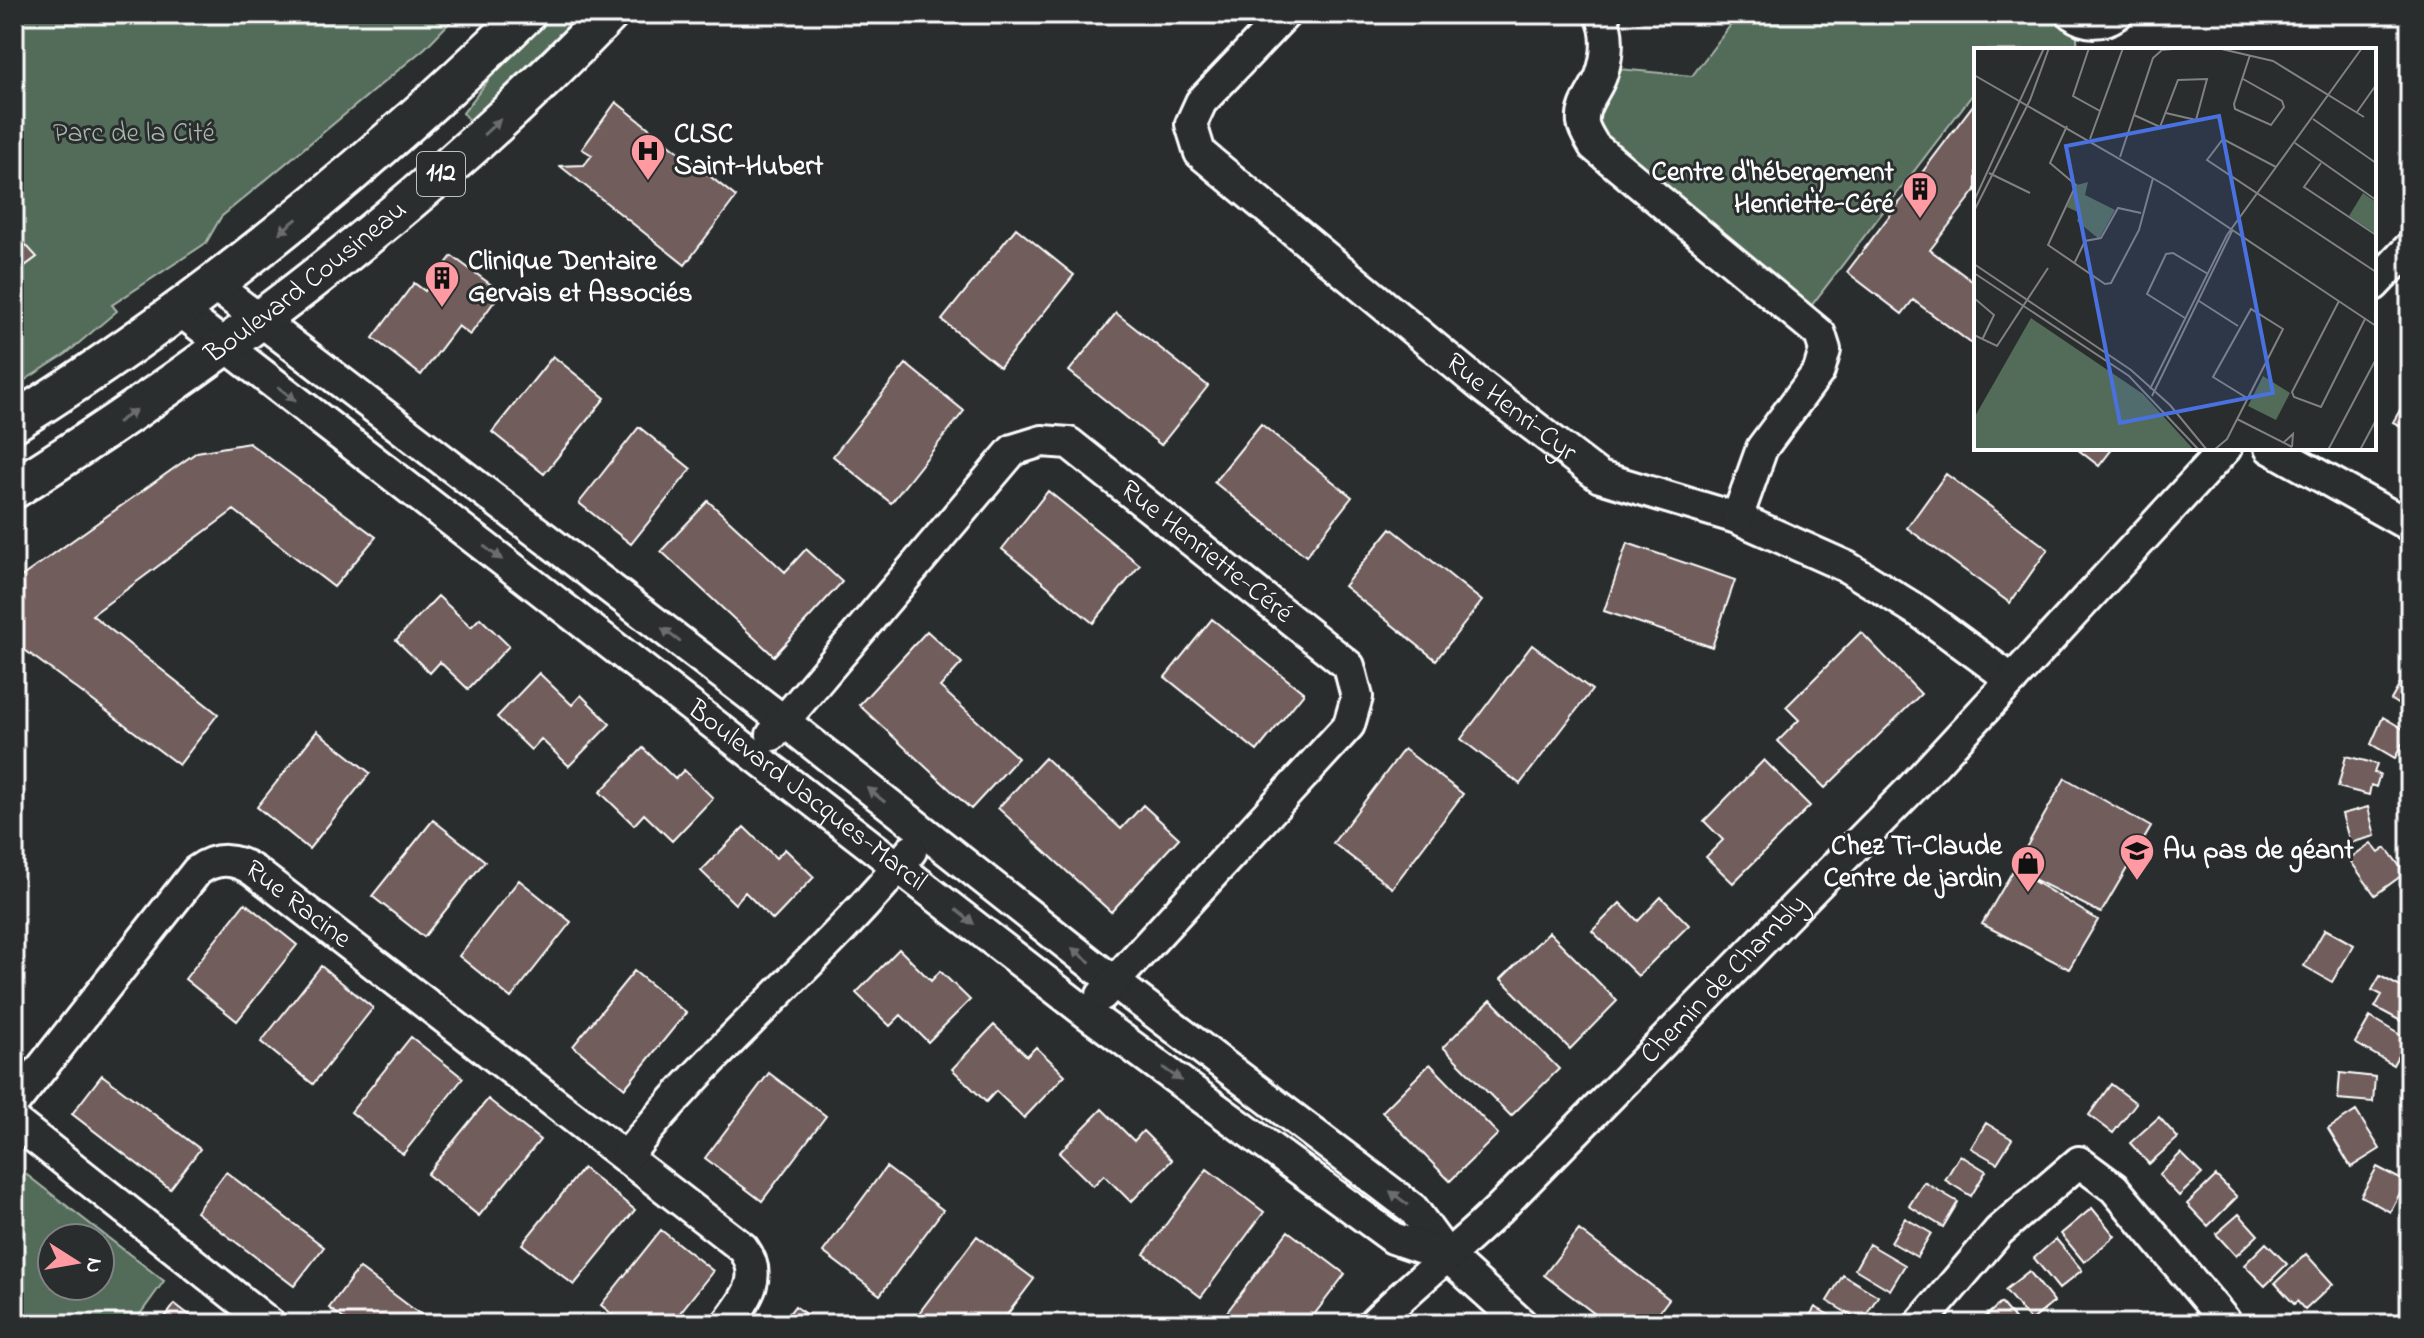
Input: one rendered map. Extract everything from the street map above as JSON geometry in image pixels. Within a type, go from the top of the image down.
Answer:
[{"type":"main road","name":"Boulevard Cousineau","points":[[14,422],[111,359],[213,284],[380,150],[526,14]]},
{"type":"main road","name":"Boulevard Cousineau","points":[[14,489],[184,378],[260,321],[440,176],[609,14]]},
{"type":"street","name":"Rue Henri-Cyr","points":[[1285,14],[1201,102],[1191,124],[1200,153],[1479,384],[1600,477],[1737,518],[1847,567],[1921,613],[2012,680]]},
{"type":"street","points":[[1600,14],[1607,44],[1600,76],[1585,105],[1583,124],[1594,146],[1820,334],[1825,350],[1819,371],[1762,448],[1737,518]]},
{"type":"street","points":[[2072,14],[2081,21],[2105,22],[2117,14]]},
{"type":"street","points":[[2376,283],[2410,247]]},
{"type":"street","name":"Boulevard Jacques-Marcil","points":[[213,284],[785,722],[1113,981],[1413,1209],[1448,1257],[1522,1324]]},
{"type":"street","name":"Boulevard Jacques-Marcil","points":[[179,310],[1088,1014],[1393,1238],[1448,1257]]},
{"type":"street","name":"Rue Henriette-Céré","points":[[754,754],[785,722],[795,706],[1013,450],[1042,441],[1069,443],[1349,666],[1357,697],[1349,725],[1113,981],[1088,1014]]},
{"type":"street","name":"Chemin de Chambly","points":[[1373,1324],[1500,1208],[1912,788],[2224,450]]},
{"type":"street","points":[[2274,450],[2410,526]]},
{"type":"street","points":[[626,1157],[667,1106],[877,893],[925,834]]},
{"type":"street","name":"Rue Racine","points":[[14,1103],[192,877],[210,864],[231,861],[254,871],[737,1243],[747,1254],[754,1275],[752,1289],[727,1324]]},
{"type":"street","points":[[14,1121],[270,1324]]},
{"type":"street","points":[[1920,1324],[1999,1231],[2079,1162],[2114,1188],[2224,1324]]},
{"type":"green space","name":"Parc de la Cité","points":[[14,14],[458,14],[425,48],[221,217],[206,243],[112,305],[117,311],[66,354],[14,387]]},
{"type":"green space","points":[[555,14],[580,14],[470,121],[463,113],[490,78]]},
{"type":"green space","points":[[1739,14],[2060,14],[2076,26],[2078,48],[1974,48],[1974,93],[1808,310],[1588,123],[1609,68],[1692,76]]},
{"type":"green space","points":[[14,1165],[88,1222],[36,1222],[36,1302],[116,1302],[116,1244],[164,1281],[133,1324],[14,1324]]},
{"type":"building","name":"CLSC Saint-Hubert","points":[[616,102],[736,197],[685,265],[560,166],[584,165],[592,155],[582,149]]},
{"type":"building","name":"Centre d'hébergement Henriette-Céré","points":[[1974,104],[1974,193],[1930,250],[1974,283],[1974,346],[1913,300],[1902,314],[1847,272]]},
{"type":"building","points":[[1016,228],[1074,275],[1000,367],[942,320]]},
{"type":"building","points":[[14,232],[37,257],[14,274]]},
{"type":"building","name":"Clinique Dentaire Gervais et Associés","points":[[452,256],[501,292],[470,335],[458,326],[421,375],[373,338],[414,283],[425,291]]},
{"type":"building","points":[[1116,313],[1208,386],[1161,445],[1069,371]]},
{"type":"building","points":[[553,356],[605,398],[544,474],[492,432]]},
{"type":"building","points":[[906,364],[964,411],[891,503],[833,456]]},
{"type":"building","points":[[2410,393],[2410,431],[2393,422]]},
{"type":"building","points":[[1261,424],[1352,497],[1306,556],[1214,482]]},
{"type":"building","points":[[639,427],[691,469],[631,544],[579,503]]},
{"type":"building","points":[[249,443],[376,537],[334,587],[234,510],[92,615],[218,714],[179,765],[14,642],[14,582],[197,452]]},
{"type":"building","points":[[2079,450],[2111,450],[2099,466]]},
{"type":"building","points":[[1946,474],[2048,549],[2010,603],[1907,528]]},
{"type":"building","points":[[1048,491],[1140,565],[1093,623],[1002,549]]},
{"type":"building","points":[[708,501],[785,572],[806,549],[842,582],[774,656],[661,551]]},
{"type":"building","points":[[1391,528],[1482,601],[1436,660],[1344,586]]},
{"type":"building","points":[[1627,543],[1735,580],[1712,647],[1604,611]]},
{"type":"building","points":[[438,596],[471,627],[480,618],[509,646],[468,689],[440,662],[430,673],[396,640]]},
{"type":"building","points":[[1212,619],[1304,693],[1257,751],[1165,677]]},
{"type":"building","points":[[927,631],[962,663],[940,687],[1018,758],[971,809],[859,705]]},
{"type":"building","points":[[1861,632],[1921,694],[1825,788],[1778,741],[1799,720],[1786,707]]},
{"type":"building","points":[[1532,645],[1592,690],[1520,784],[1461,739]]},
{"type":"building","points":[[2407,672],[2410,674],[2410,712],[2391,700]]},
{"type":"building","points":[[539,673],[572,705],[581,695],[610,724],[569,766],[541,739],[531,750],[497,717]]},
{"type":"building","points":[[2383,717],[2410,733],[2408,747],[2402,744],[2395,758],[2371,744]]},
{"type":"building","points":[[317,731],[370,773],[309,849],[257,807]]},
{"type":"building","points":[[643,748],[675,779],[684,770],[713,798],[672,841],[644,814],[634,825],[600,792]]},
{"type":"building","points":[[1404,749],[1463,794],[1392,888],[1333,843]]},
{"type":"building","points":[[2346,756],[2377,764],[2374,773],[2380,774],[2376,787],[2371,785],[2369,795],[2338,787]]},
{"type":"building","points":[[1045,758],[1121,829],[1143,805],[1179,838],[1111,912],[998,808]]},
{"type":"building","points":[[1764,760],[1810,806],[1733,883],[1706,857],[1723,840],[1704,821]]},
{"type":"building","points":[[2065,778],[2151,827],[2101,913],[2014,869]]},
{"type":"building","points":[[2368,807],[2375,836],[2350,843],[2342,814]]},
{"type":"building","points":[[433,820],[485,861],[424,937],[372,896]]},
{"type":"building","points":[[744,827],[776,858],[785,849],[814,877],[773,920],[745,892],[735,904],[701,871]]},
{"type":"building","points":[[2371,843],[2379,853],[2386,848],[2405,873],[2375,895],[2349,859]]},
{"type":"building","name":"Chez Ti-Claude Centre de jardin","points":[[2014,869],[2098,920],[2069,969],[1982,924]]},
{"type":"building","points":[[519,880],[571,922],[511,998],[459,956]]},
{"type":"building","points":[[1661,897],[1689,925],[1638,976],[1592,931],[1620,903],[1638,921]]},
{"type":"building","points":[[2410,902],[2410,923],[2401,918]]},
{"type":"building","points":[[245,903],[297,945],[237,1021],[185,979]]},
{"type":"building","points":[[2325,929],[2354,945],[2332,982],[2304,966]]},
{"type":"building","points":[[1549,932],[1617,1001],[1570,1049],[1501,979]]},
{"type":"building","points":[[899,949],[931,981],[940,971],[970,1000],[928,1042],[901,1015],[890,1026],[856,993]]},
{"type":"building","points":[[321,966],[373,1008],[313,1084],[261,1042]]},
{"type":"building","points":[[634,971],[686,1013],[625,1088],[573,1046]]},
{"type":"building","points":[[2380,976],[2410,992],[2410,1026],[2375,1007],[2382,995],[2372,990]]},
{"type":"building","points":[[1491,1000],[1559,1069],[1511,1116],[1443,1047]]},
{"type":"building","points":[[2370,1017],[2407,1039],[2393,1065],[2355,1043]]},
{"type":"building","points":[[994,1025],[1027,1056],[1036,1047],[1065,1075],[1024,1118],[996,1091],[986,1102],[952,1069]]},
{"type":"building","points":[[411,1037],[463,1078],[403,1154],[351,1112]]},
{"type":"building","points":[[1430,1064],[1498,1134],[1450,1181],[1382,1112]]},
{"type":"building","points":[[769,1073],[826,1116],[762,1201],[705,1158]]},
{"type":"building","points":[[2340,1073],[2375,1077],[2373,1102],[2338,1099]]},
{"type":"building","points":[[102,1075],[200,1149],[170,1189],[72,1114]]},
{"type":"building","points":[[2111,1084],[2136,1103],[2113,1133],[2089,1115]]},
{"type":"building","points":[[488,1099],[540,1140],[479,1216],[427,1174]]},
{"type":"building","points":[[1102,1109],[1134,1141],[1143,1131],[1172,1160],[1131,1202],[1104,1175],[1093,1186],[1059,1153]]},
{"type":"building","points":[[2356,1111],[2380,1149],[2351,1167],[2328,1129]]},
{"type":"building","points":[[2159,1117],[2178,1138],[2149,1164],[2130,1143]]},
{"type":"building","points":[[1986,1123],[2012,1139],[1997,1163],[1971,1148]]},
{"type":"building","points":[[2181,1153],[2202,1174],[2179,1196],[2159,1175]]},
{"type":"building","points":[[1960,1155],[1986,1171],[1971,1196],[1945,1180]]},
{"type":"building","points":[[886,1167],[943,1210],[880,1295],[823,1252]]},
{"type":"building","points":[[2377,1167],[2406,1182],[2390,1212],[2361,1196]]},
{"type":"building","points":[[583,1168],[635,1210],[574,1285],[522,1244]]},
{"type":"building","points":[[1207,1169],[1264,1212],[1201,1297],[1144,1254]]},
{"type":"building","points":[[226,1172],[324,1247],[294,1286],[196,1212]]},
{"type":"building","points":[[2216,1176],[2237,1197],[2208,1226],[2187,1204]]},
{"type":"building","points":[[1924,1182],[1958,1202],[1943,1227],[1909,1206]]},
{"type":"building","points":[[2092,1208],[2115,1236],[2084,1262],[2061,1234]]},
{"type":"building","points":[[2239,1214],[2258,1235],[2236,1256],[2216,1234]]},
{"type":"building","points":[[1905,1218],[1931,1233],[1917,1257],[1891,1242]]},
{"type":"building","points":[[661,1230],[713,1271],[671,1324],[624,1324],[601,1305]]},
{"type":"building","points":[[1579,1230],[1669,1299],[1650,1324],[1608,1324],[1544,1275]]},
{"type":"building","points":[[1288,1231],[1345,1274],[1307,1324],[1235,1324],[1224,1316]]},
{"type":"building","points":[[977,1236],[1034,1279],[1000,1324],[918,1324],[913,1321]]},
{"type":"building","points":[[2056,1239],[2082,1270],[2059,1289],[2034,1258]]},
{"type":"building","points":[[2266,1243],[2287,1264],[2265,1286],[2244,1265]]},
{"type":"building","points":[[1869,1244],[1905,1265],[1890,1290],[1855,1269]]},
{"type":"building","points":[[2306,1254],[2333,1284],[2305,1310],[2297,1301],[2294,1304],[2275,1283]]},
{"type":"building","points":[[359,1268],[433,1324],[351,1324],[329,1308]]},
{"type":"building","points":[[2029,1271],[2054,1302],[2031,1321],[2005,1290]]},
{"type":"building","points":[[1843,1275],[1878,1296],[1862,1322],[1827,1301]]},
{"type":"building","points":[[2001,1303],[2019,1324],[1982,1324],[1980,1321]]},
{"type":"building","points":[[175,1304],[201,1324],[160,1324]]},
{"type":"building","points":[[795,1306],[818,1324],[781,1324]]},
{"type":"building","points":[[1815,1307],[1845,1324],[1805,1324]]},
{"type":"building","points":[[2168,1316],[2177,1324],[2161,1324]]},
{"type":"building","points":[[2333,1318],[2333,1324],[2301,1324],[2301,1319]]},
{"type":"place","name":"CLSC Saint-Hubert","points":[[648,182]]},
{"type":"place","name":"Centre d'hébergement Henriette-Céré","points":[[1920,220]]},
{"type":"place","name":"Clinique Dentaire Gervais et Associés","points":[[442,309]]},
{"type":"place","name":"Au pas de géant","points":[[2137,882]]},
{"type":"place","name":"Chez Ti-Claude Centre de jardin","points":[[2028,894]]}]
